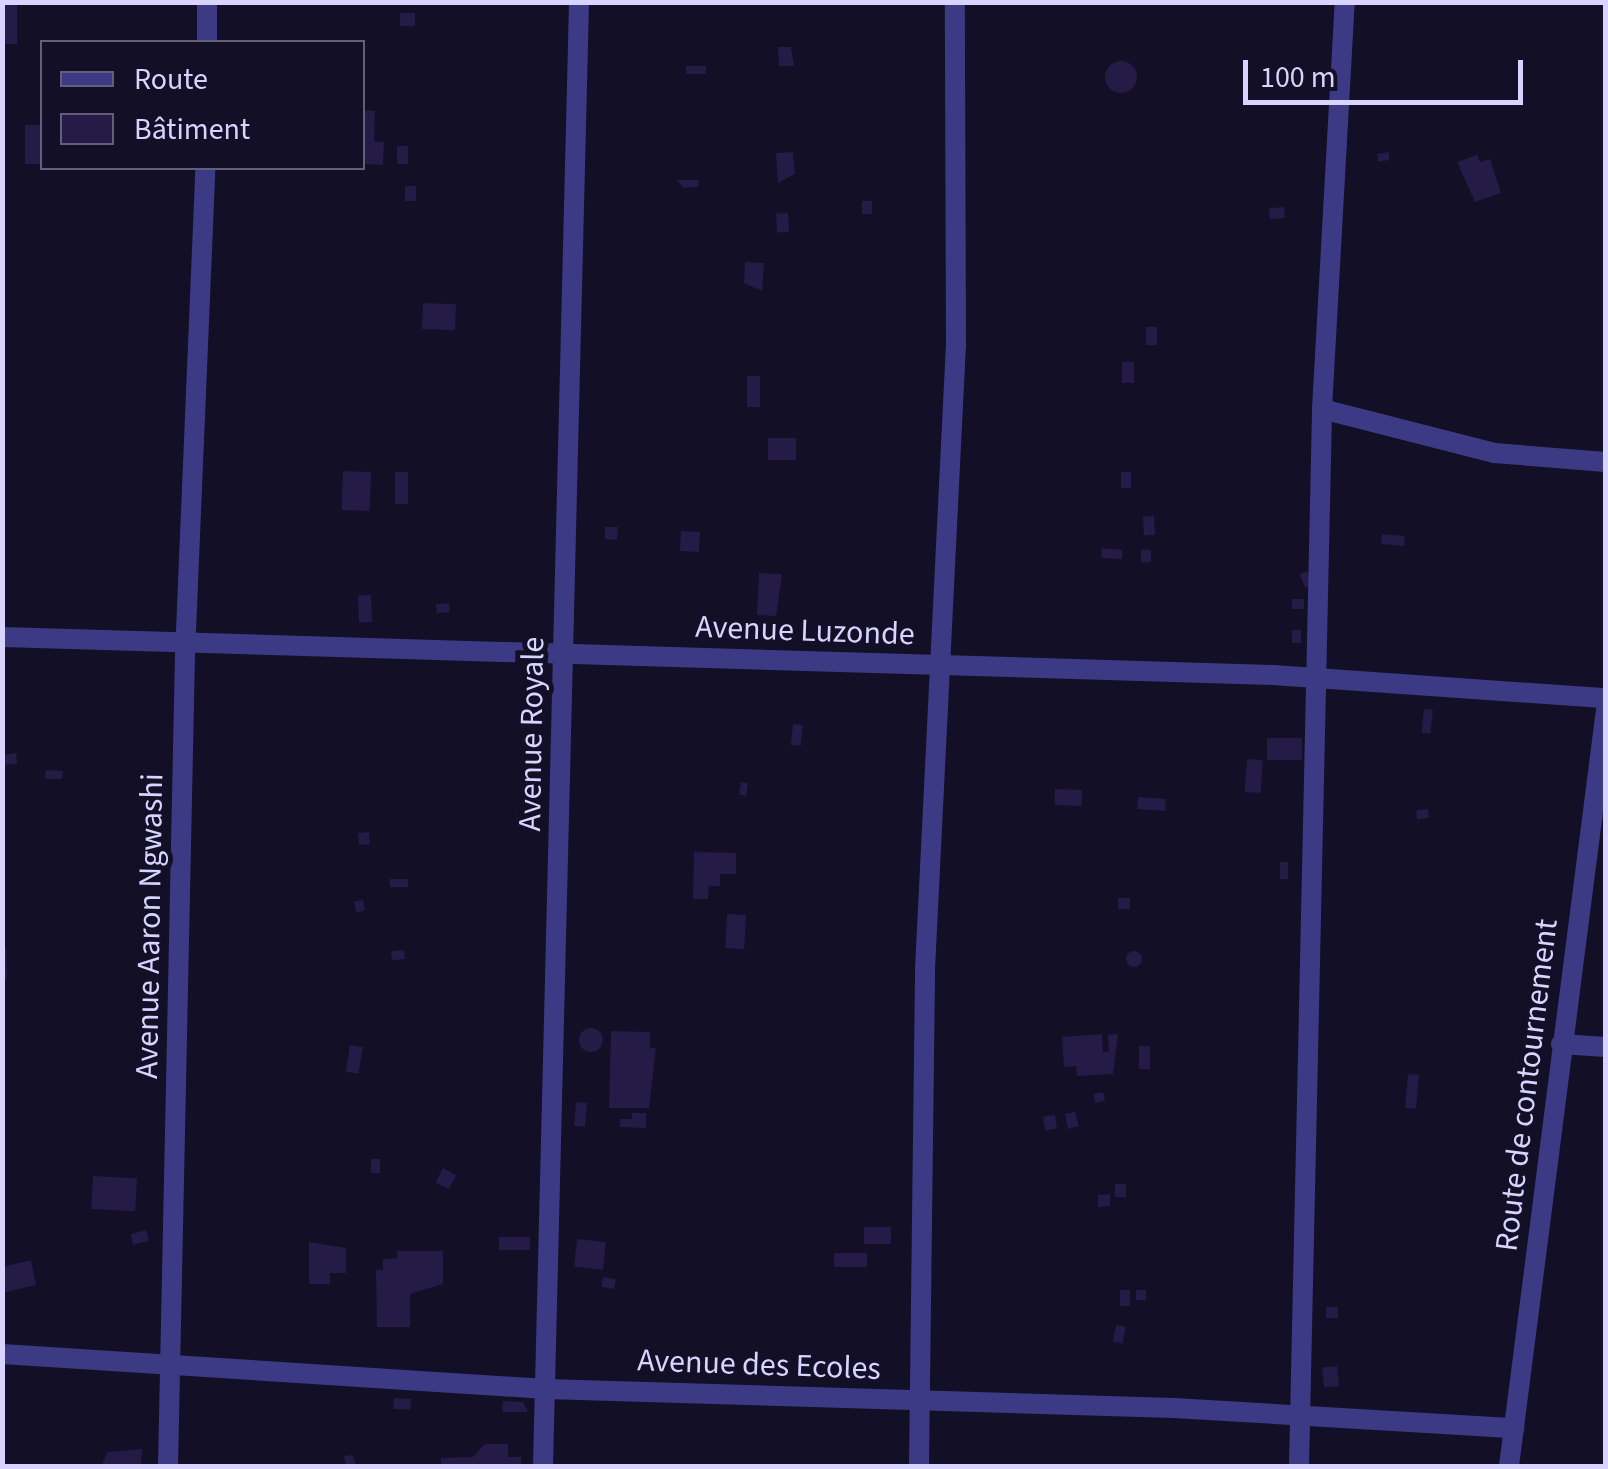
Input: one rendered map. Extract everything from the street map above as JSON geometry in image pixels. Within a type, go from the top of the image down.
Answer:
[{"type":"street","points":[[207,2],[207,40]]},
{"type":"street","name":"Avenue Royale","points":[[544,1466],[579,2]]},
{"type":"street","points":[[919,1466],[926,969],[956,343],[955,2]]},
{"type":"street","points":[[1299,1466],[1322,409],[1345,2]]},
{"type":"street","name":"Avenue Aaron Ngwashi","points":[[168,1466],[186,642],[200,387],[205,170]]},
{"type":"street","points":[[1322,409],[1494,453],[1606,462]]},
{"type":"street","name":"Avenue Luzonde","points":[[2,637],[1316,678],[1606,698]]},
{"type":"street","name":"Route de contournement","points":[[1508,1466],[1605,718]]},
{"type":"street","points":[[1585,864],[1606,855]]},
{"type":"street","points":[[1561,1044],[1606,1047]]},
{"type":"street","name":"Avenue des Ecoles","points":[[2,1354],[172,1361],[546,1388],[1300,1416],[1514,1428]]},
{"type":"building","points":[[2,3],[17,3],[17,44],[2,44]]},
{"type":"building","points":[[400,13],[415,13],[415,26],[400,26]]},
{"type":"building","points":[[778,47],[791,47],[794,66],[779,66]]},
{"type":"building","points":[[1121,61],[1132,66],[1137,77],[1132,88],[1121,93],[1110,88],[1105,77],[1110,66]]},
{"type":"building","points":[[686,66],[706,66],[706,74],[686,74]]},
{"type":"building","points":[[365,110],[375,111],[374,141],[384,142],[383,165],[365,164]]},
{"type":"building","points":[[25,125],[40,125],[40,164],[25,164]]},
{"type":"building","points":[[397,146],[408,146],[408,164],[397,164]]},
{"type":"building","points":[[793,152],[795,174],[778,183],[776,153]]},
{"type":"building","points":[[1389,152],[1389,160],[1378,162],[1377,154]]},
{"type":"building","points":[[1477,155],[1480,162],[1490,159],[1501,193],[1475,202],[1457,162]]},
{"type":"building","points":[[677,180],[699,180],[698,187],[683,188]]},
{"type":"building","points":[[405,186],[416,186],[416,201],[405,201]]},
{"type":"building","points":[[862,201],[872,201],[872,214],[862,214]]},
{"type":"building","points":[[1284,207],[1285,218],[1270,219],[1269,208]]},
{"type":"building","points":[[788,213],[789,232],[777,233],[776,214]]},
{"type":"building","points":[[745,262],[764,263],[762,291],[744,283]]},
{"type":"building","points":[[423,303],[456,304],[455,330],[422,329]]},
{"type":"building","points":[[1146,327],[1157,327],[1157,345],[1146,345]]},
{"type":"building","points":[[1122,362],[1134,362],[1134,383],[1122,383]]},
{"type":"building","points":[[747,376],[760,376],[760,407],[747,407]]},
{"type":"building","points":[[768,438],[796,438],[796,460],[768,460]]},
{"type":"building","points":[[343,471],[371,472],[370,511],[342,510]]},
{"type":"building","points":[[395,472],[408,472],[408,504],[395,504]]},
{"type":"building","points":[[1121,472],[1131,472],[1131,488],[1121,488]]},
{"type":"building","points":[[1154,516],[1155,535],[1144,536],[1143,517]]},
{"type":"building","points":[[605,527],[618,527],[617,540],[605,539]]},
{"type":"building","points":[[681,531],[700,532],[699,552],[680,551]]},
{"type":"building","points":[[1382,534],[1405,536],[1404,546],[1381,544]]},
{"type":"building","points":[[1102,548],[1122,550],[1122,559],[1101,558]]},
{"type":"building","points":[[1141,550],[1151,550],[1151,562],[1141,562]]},
{"type":"building","points":[[1307,571],[1313,585],[1305,588],[1300,574]]},
{"type":"building","points":[[759,573],[782,574],[776,616],[757,615]]},
{"type":"building","points":[[358,595],[371,595],[372,622],[359,622]]},
{"type":"building","points":[[1292,599],[1304,599],[1304,609],[1292,609]]},
{"type":"building","points":[[449,603],[450,612],[437,613],[436,604]]},
{"type":"building","points":[[1292,630],[1301,630],[1301,643],[1292,643]]},
{"type":"building","points":[[1424,709],[1433,710],[1430,734],[1421,733]]},
{"type":"building","points":[[793,724],[803,725],[801,746],[791,745]]},
{"type":"building","points":[[1267,738],[1302,738],[1302,760],[1267,760]]},
{"type":"building","points":[[16,753],[17,764],[2,765],[2,755]]},
{"type":"building","points":[[1247,759],[1263,760],[1261,793],[1245,792]]},
{"type":"building","points":[[46,770],[63,771],[62,779],[45,779]]},
{"type":"building","points":[[741,782],[748,783],[746,796],[739,795]]},
{"type":"building","points":[[1055,789],[1082,790],[1081,806],[1054,805]]},
{"type":"building","points":[[1138,797],[1166,799],[1165,811],[1137,809]]},
{"type":"building","points":[[1428,809],[1429,818],[1417,819],[1416,810]]},
{"type":"building","points":[[369,832],[370,844],[359,845],[358,833]]},
{"type":"building","points":[[694,852],[736,853],[736,874],[720,874],[720,886],[709,886],[708,899],[693,899]]},
{"type":"building","points":[[1280,862],[1288,862],[1288,879],[1280,879]]},
{"type":"building","points":[[390,879],[408,879],[408,887],[390,887]]},
{"type":"building","points":[[1118,898],[1130,898],[1130,909],[1118,909]]},
{"type":"building","points":[[363,900],[365,911],[356,912],[354,902]]},
{"type":"building","points":[[727,914],[746,915],[744,949],[725,948]]},
{"type":"building","points":[[6,946],[7,979],[2,979],[2,947]]},
{"type":"building","points":[[404,950],[405,959],[392,960],[391,951]]},
{"type":"building","points":[[1134,951],[1142,959],[1134,967],[1126,959]]},
{"type":"building","points":[[591,1028],[603,1040],[591,1052],[579,1040]]},
{"type":"building","points":[[611,1031],[650,1032],[650,1048],[656,1048],[649,1108],[609,1108]]},
{"type":"building","points":[[1102,1034],[1103,1052],[1109,1052],[1108,1035],[1118,1034],[1113,1074],[1077,1076],[1076,1066],[1064,1067],[1062,1037]]},
{"type":"building","points":[[350,1045],[363,1047],[359,1074],[346,1072]]},
{"type":"building","points":[[1139,1046],[1150,1046],[1150,1069],[1139,1069]]},
{"type":"building","points":[[1408,1074],[1419,1075],[1416,1109],[1405,1108]]},
{"type":"building","points":[[1103,1092],[1105,1101],[1095,1103],[1093,1094]]},
{"type":"building","points":[[576,1102],[587,1103],[585,1127],[574,1126]]},
{"type":"building","points":[[1075,1112],[1079,1126],[1068,1129],[1065,1114]]},
{"type":"building","points":[[632,1113],[646,1113],[646,1128],[620,1127],[620,1119],[632,1119]]},
{"type":"building","points":[[1055,1115],[1057,1129],[1045,1131],[1043,1117]]},
{"type":"building","points":[[371,1159],[380,1159],[380,1173],[371,1173]]},
{"type":"building","points":[[443,1168],[456,1175],[449,1189],[435,1182]]},
{"type":"building","points":[[93,1176],[137,1178],[135,1211],[91,1209]]},
{"type":"building","points":[[1115,1184],[1126,1184],[1126,1197],[1115,1197]]},
{"type":"building","points":[[1110,1194],[1110,1206],[1098,1207],[1098,1195]]},
{"type":"building","points":[[864,1227],[891,1227],[891,1244],[864,1244]]},
{"type":"building","points":[[146,1230],[149,1241],[133,1245],[131,1234]]},
{"type":"building","points":[[499,1237],[530,1237],[530,1250],[499,1250]]},
{"type":"building","points":[[577,1239],[606,1242],[603,1270],[574,1267]]},
{"type":"building","points":[[309,1242],[346,1248],[346,1273],[330,1273],[330,1284],[309,1284]]},
{"type":"building","points":[[397,1251],[443,1251],[443,1284],[410,1294],[410,1327],[377,1327],[376,1270],[383,1270],[383,1259],[397,1258]]},
{"type":"building","points":[[834,1253],[867,1253],[867,1267],[834,1267]]},
{"type":"building","points":[[31,1260],[36,1285],[2,1293],[2,1267]]},
{"type":"building","points":[[603,1277],[616,1279],[614,1289],[601,1287]]},
{"type":"building","points":[[1120,1290],[1130,1290],[1130,1306],[1120,1306]]},
{"type":"building","points":[[1136,1290],[1146,1290],[1146,1300],[1136,1300]]},
{"type":"building","points":[[1326,1307],[1338,1307],[1338,1318],[1326,1318]]},
{"type":"building","points":[[1116,1325],[1126,1327],[1123,1344],[1113,1342]]},
{"type":"building","points":[[1337,1366],[1339,1386],[1324,1387],[1322,1368]]},
{"type":"building","points":[[394,1398],[411,1399],[410,1410],[393,1409]]},
{"type":"building","points":[[503,1401],[523,1402],[528,1412],[502,1412]]},
{"type":"building","points":[[485,1444],[508,1444],[508,1457],[521,1457],[521,1466],[441,1466],[441,1458],[473,1457]]},
{"type":"building","points":[[142,1449],[141,1466],[101,1466],[108,1452]]},
{"type":"building","points":[[353,1455],[356,1466],[346,1466],[344,1456]]}]
